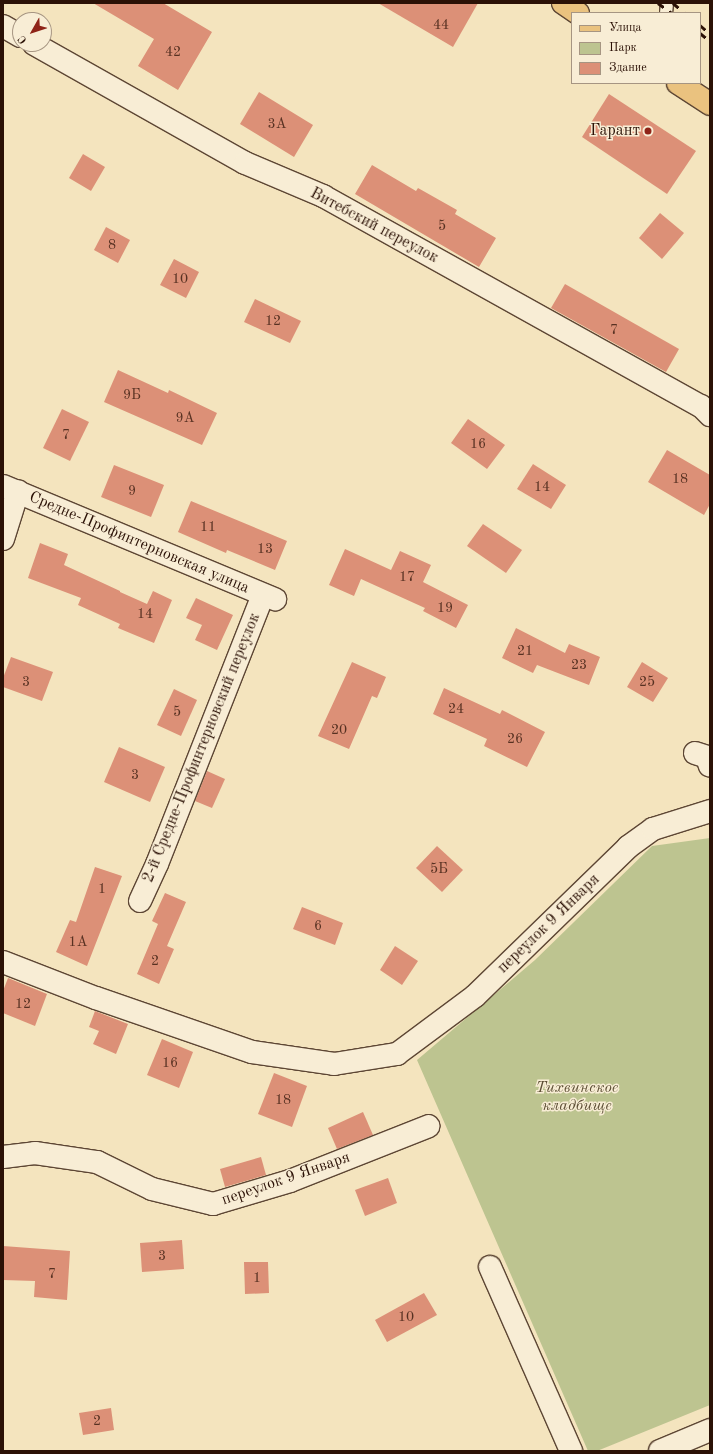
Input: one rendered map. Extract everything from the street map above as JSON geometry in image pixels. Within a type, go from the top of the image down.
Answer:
[{"type":"main road","points":[[563,3],[576,12]]},
{"type":"main road","points":[[680,84],[710,104]]},
{"type":"street","points":[[3,26],[12,31]]},
{"type":"street","name":"Витебский переулок","points":[[48,52],[245,163],[322,196],[701,406],[710,415]]},
{"type":"street","points":[[3,539],[11,489]]},
{"type":"street","name":"Средне-Профинтерновская улица","points":[[11,489],[269,597]]},
{"type":"street","name":"2-й Средне-Профинтерновский переулок","points":[[140,901],[269,597]]},
{"type":"street","name":"переулок 9 Января","points":[[3,962],[96,998],[252,1052],[334,1064],[397,1054],[476,996],[628,847],[653,829],[710,811]]},
{"type":"street","name":"переулок 9 Января","points":[[3,1157],[35,1153],[97,1162],[152,1189],[213,1204],[290,1181],[429,1126]]},
{"type":"street","points":[[490,1267],[571,1451]]},
{"type":"street","points":[[660,1451],[704,1438]]},
{"type":"green space","name":"Тихвинское кладбище","points":[[710,838],[710,1405],[597,1451],[588,1451],[417,1060],[535,960],[652,846]]},
{"type":"building","points":[[93,3],[163,3],[212,32],[178,90],[138,66],[154,39]]},
{"type":"building","points":[[378,3],[478,3],[453,47]]},
{"type":"building","points":[[259,92],[313,125],[294,157],[240,124]]},
{"type":"building","points":[[609,94],[696,151],[667,194],[582,137]]},
{"type":"building","points":[[83,154],[105,167],[91,191],[69,178]]},
{"type":"building","points":[[372,165],[416,191],[418,188],[457,210],[455,214],[496,238],[479,267],[355,194]]},
{"type":"building","points":[[660,213],[684,233],[662,259],[639,238]]},
{"type":"building","points":[[106,227],[130,240],[118,263],[94,250]]},
{"type":"building","points":[[174,259],[199,272],[186,298],[160,285]]},
{"type":"building","points":[[565,284],[679,349],[666,372],[551,308]]},
{"type":"building","points":[[255,299],[301,321],[290,343],[244,322]]},
{"type":"building","points":[[118,370],[168,393],[169,390],[217,413],[202,445],[104,402]]},
{"type":"building","points":[[62,409],[89,422],[70,461],[43,448]]},
{"type":"building","points":[[468,419],[505,445],[487,469],[451,443]]},
{"type":"building","points":[[667,450],[710,475],[710,504],[704,515],[648,482]]},
{"type":"building","points":[[533,464],[566,485],[551,509],[517,489]]},
{"type":"building","points":[[114,465],[164,485],[151,517],[101,497]]},
{"type":"building","points":[[191,501],[287,541],[275,570],[227,550],[226,553],[178,532]]},
{"type":"building","points":[[483,524],[522,550],[506,573],[467,546]]},
{"type":"building","points":[[40,543],[68,554],[64,565],[147,604],[153,591],[172,600],[154,643],[118,628],[120,624],[78,605],[81,598],[28,578]]},
{"type":"building","points":[[345,549],[391,570],[400,551],[431,565],[423,582],[468,605],[456,628],[423,611],[425,608],[361,579],[354,596],[329,585]]},
{"type":"building","points":[[196,598],[233,615],[217,650],[195,640],[202,625],[186,618]]},
{"type":"building","points":[[516,628],[565,653],[569,644],[600,657],[589,685],[537,665],[533,673],[502,658]]},
{"type":"building","points":[[11,657],[53,672],[42,701],[3,687],[3,678]]},
{"type":"building","points":[[352,662],[386,677],[377,698],[372,696],[349,749],[318,736]]},
{"type":"building","points":[[642,662],[668,678],[653,702],[627,687]]},
{"type":"building","points":[[444,688],[500,714],[502,710],[545,732],[527,767],[484,746],[487,739],[433,714]]},
{"type":"building","points":[[174,689],[197,700],[181,736],[157,725]]},
{"type":"building","points":[[119,747],[165,767],[150,802],[104,782]]},
{"type":"building","points":[[207,771],[225,779],[212,808],[195,801]]},
{"type":"building","points":[[437,846],[463,870],[442,892],[416,868]]},
{"type":"building","points":[[95,867],[122,876],[87,966],[56,952],[70,920],[76,922]]},
{"type":"building","points":[[165,893],[186,902],[167,946],[174,949],[159,984],[137,974],[158,924],[152,921]]},
{"type":"building","points":[[302,907],[343,923],[335,945],[293,929]]},
{"type":"building","points":[[395,946],[418,961],[402,985],[380,970]]},
{"type":"building","points":[[8,978],[47,994],[35,1026],[3,1013],[3,991]]},
{"type":"building","points":[[95,1011],[128,1024],[116,1054],[93,1044],[99,1031],[89,1027]]},
{"type":"building","points":[[162,1039],[193,1052],[179,1088],[147,1075]]},
{"type":"building","points":[[274,1073],[307,1086],[292,1127],[258,1114]]},
{"type":"building","points":[[363,1112],[373,1135],[337,1149],[328,1128]]},
{"type":"building","points":[[261,1157],[266,1175],[225,1187],[220,1169]]},
{"type":"building","points":[[388,1178],[397,1203],[365,1216],[355,1190]]},
{"type":"building","points":[[182,1240],[184,1269],[142,1272],[140,1243]]},
{"type":"building","points":[[3,1246],[70,1251],[67,1300],[34,1297],[35,1281],[3,1280]]},
{"type":"building","points":[[244,1262],[268,1262],[269,1293],[245,1294]]},
{"type":"building","points":[[424,1293],[437,1315],[387,1342],[375,1320]]},
{"type":"building","points":[[111,1408],[114,1430],[83,1435],[79,1413]]},
{"type":"railway","points":[[658,3],[671,12]]},
{"type":"railway","points":[[673,3],[684,12]]},
{"type":"railway","points":[[701,26],[710,34]]},
{"type":"railway","points":[[701,34],[710,41]]},
{"type":"place","name":"Гарант","points":[[648,131]]}]
